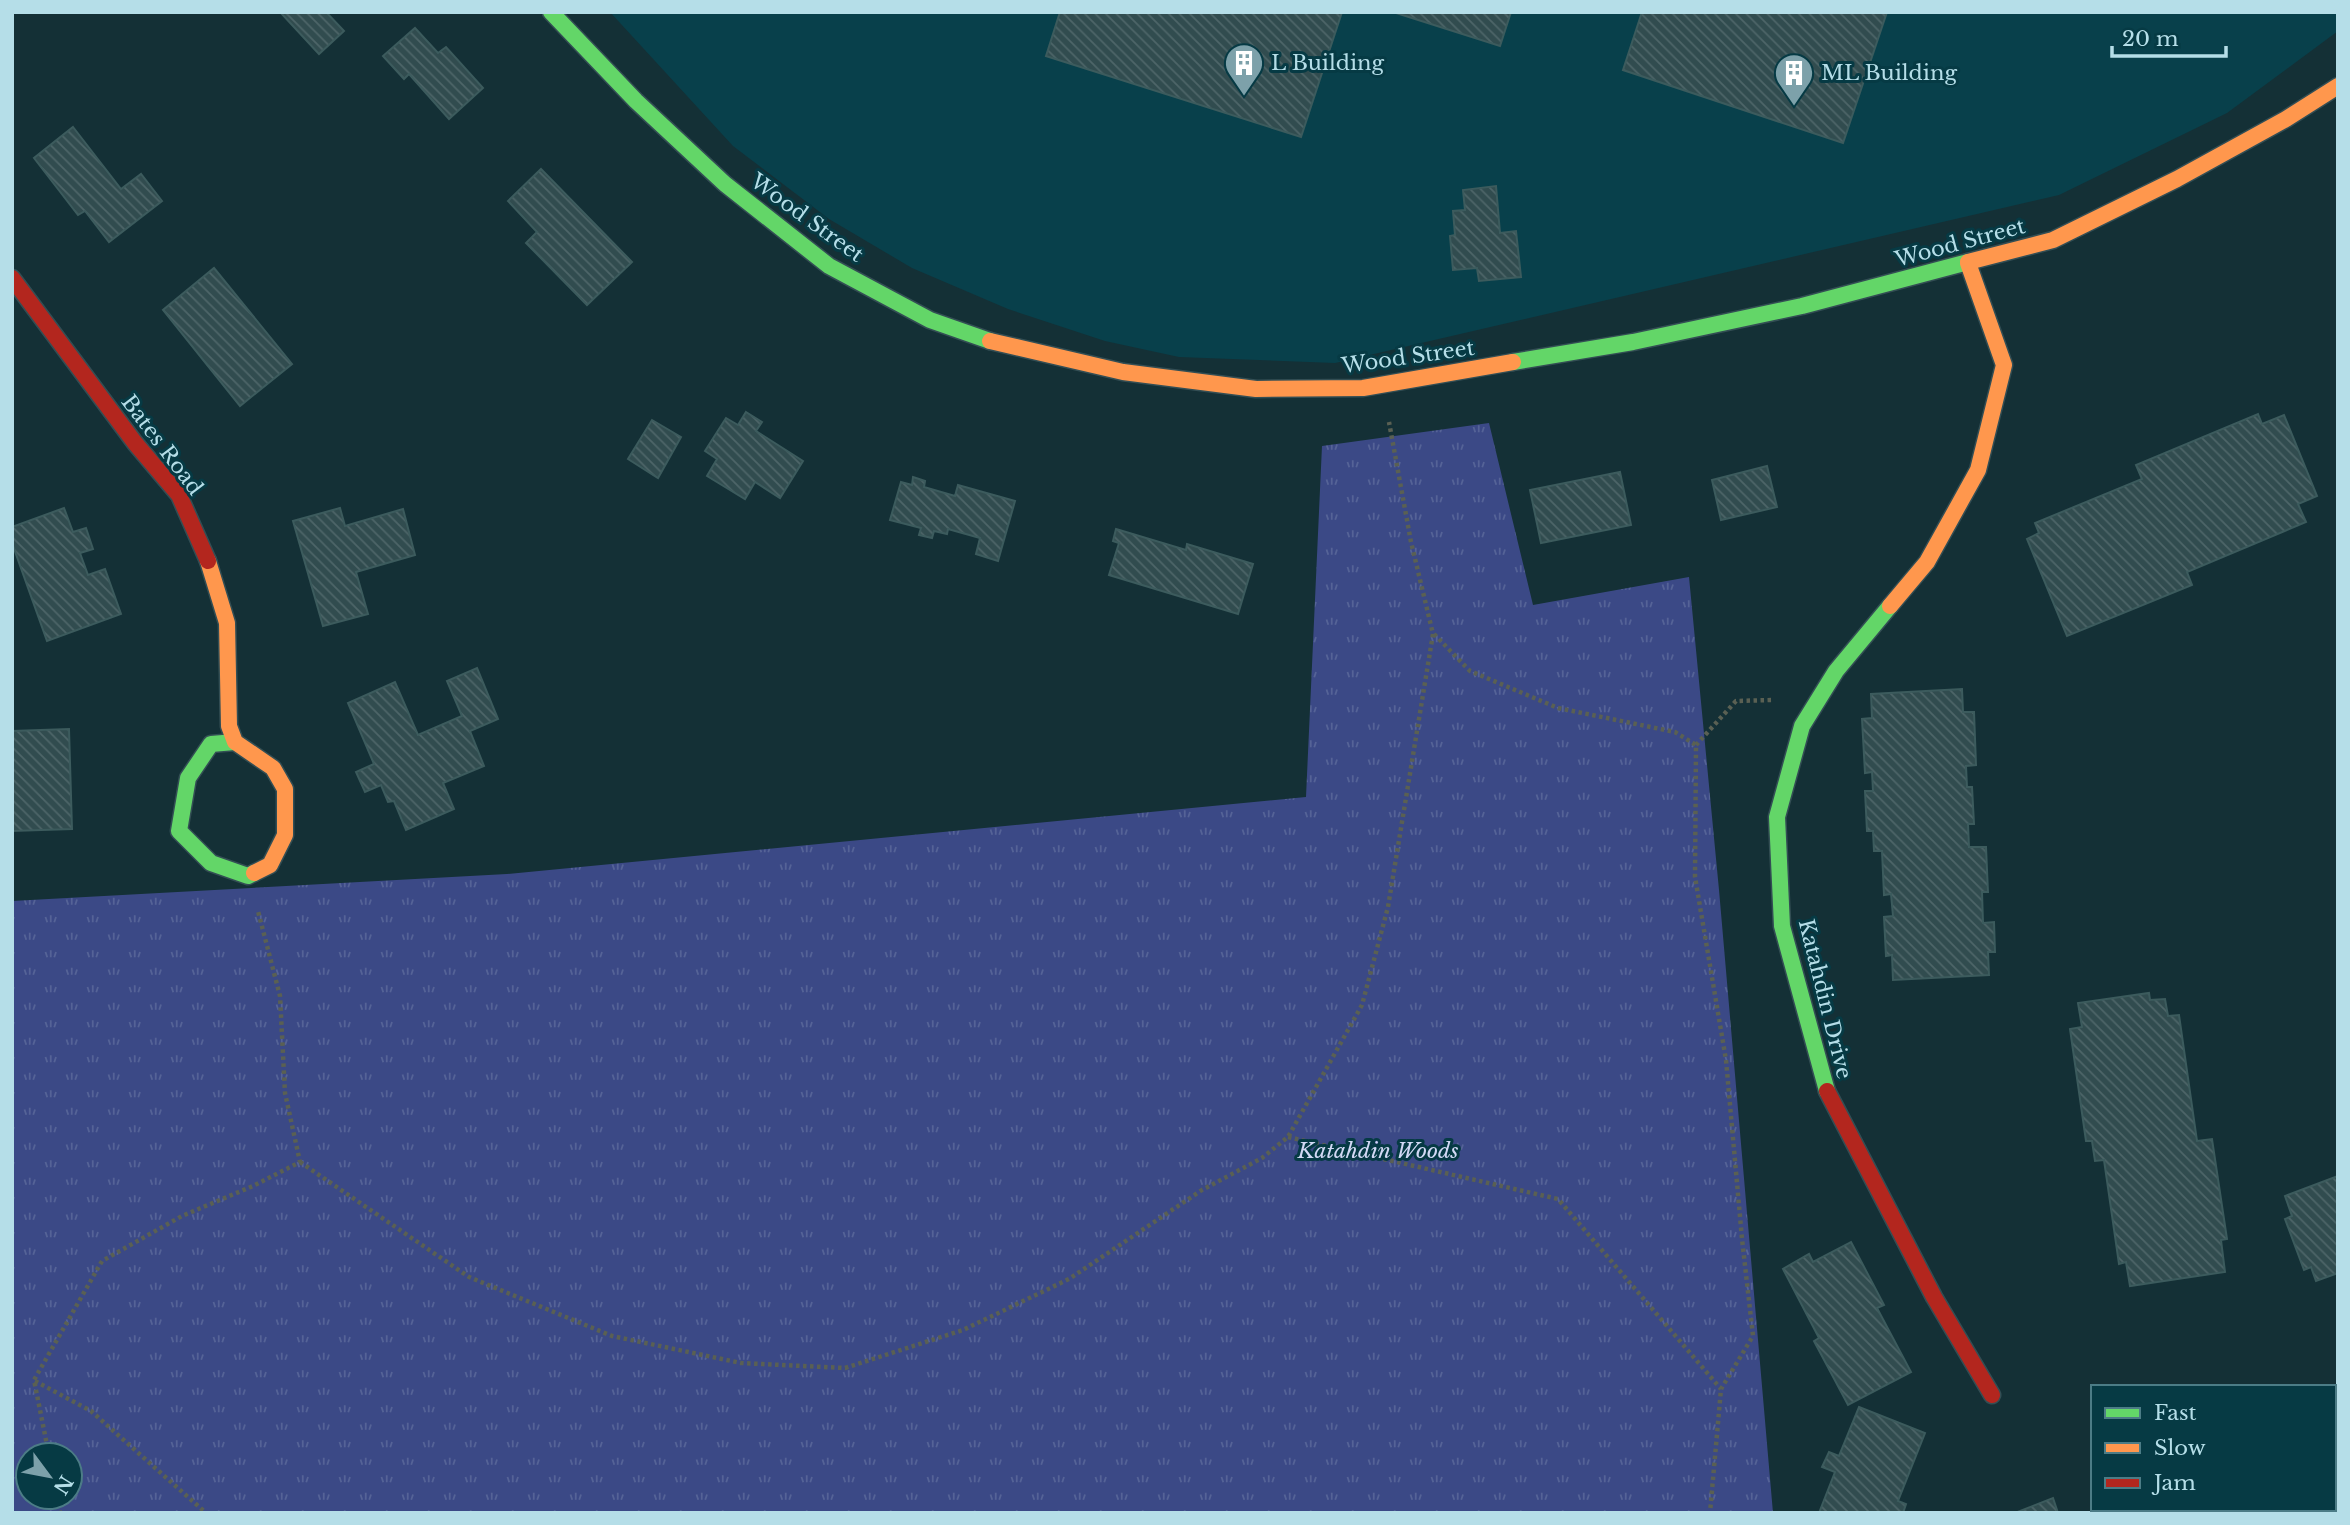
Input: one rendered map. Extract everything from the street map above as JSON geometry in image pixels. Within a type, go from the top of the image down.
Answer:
[{"type":"street","name":"Wood Street","points":[[551,12],[636,101],[725,184],[829,266],[930,320],[999,344],[1123,372],[1255,388],[1363,388],[1633,342],[1802,306],[2053,240],[2177,179],[2286,120],[2338,86]]},
{"type":"street","name":"Katahdin Drive","points":[[1968,262],[2004,365],[1978,470],[1927,562],[1836,671],[1802,726],[1777,817],[1782,926],[1827,1093],[1934,1297],[1992,1395]]},
{"type":"street","name":"Bates Road","points":[[12,278],[135,443],[179,495],[205,550],[227,623],[229,726],[235,742]]},
{"type":"street","points":[[235,742],[273,768],[285,789],[285,835],[270,865],[248,876],[211,863],[179,831],[188,778],[211,744],[235,742]]},
{"type":"path","points":[[248,876],[280,996],[285,1093],[300,1162],[469,1277],[612,1336],[741,1363],[845,1368],[963,1330],[1069,1279],[1202,1190],[1262,1158],[1288,1137],[1362,1005],[1388,907],[1433,634],[1411,542],[1382,385]]},
{"type":"path","points":[[1433,634],[1470,671],[1558,708],[1675,732],[1696,745]]},
{"type":"path","points":[[1710,1513],[1721,1389],[1753,1336],[1726,1060],[1695,877],[1696,745],[1736,701],[1818,700]]},
{"type":"path","points":[[1288,1137],[1558,1199],[1721,1389]]},
{"type":"path","points":[[46,1441],[34,1381],[102,1261],[181,1216],[253,1186],[300,1162]]},
{"type":"path","points":[[34,1381],[91,1411],[206,1513]]},
{"type":"shaded area","points":[[610,12],[2338,12],[2338,31],[2227,113],[2059,195],[1335,363],[1179,357],[1105,341],[1008,309],[912,268],[829,219],[733,146]]},
{"type":"green space","name":"Katahdin Woods","points":[[1489,423],[1533,605],[1689,577],[1773,1513],[12,1513],[12,901],[507,874],[1306,797],[1322,446]]},
{"type":"building","points":[[280,12],[326,12],[344,31],[319,54]]},
{"type":"building","name":"L Building","points":[[1060,12],[1342,12],[1301,137],[1046,56]]},
{"type":"building","name":"L Building","points":[[1393,12],[1511,12],[1500,46]]},
{"type":"building","name":"ML Building","points":[[1642,12],[1887,12],[1843,143],[1623,70]]},
{"type":"building","points":[[415,28],[438,53],[446,47],[483,88],[449,119],[409,74],[404,79],[383,56]]},
{"type":"building","points":[[73,127],[121,189],[141,174],[162,201],[109,242],[85,211],[78,215],[34,158]]},
{"type":"building","points":[[541,169],[632,262],[587,305],[526,243],[537,232],[508,201]]},
{"type":"building","points":[[1496,186],[1500,233],[1516,231],[1521,277],[1479,281],[1477,268],[1453,270],[1450,236],[1455,235],[1453,211],[1465,210],[1463,190]]},
{"type":"building","points":[[214,268],[292,364],[240,406],[163,310]]},
{"type":"building","points":[[746,412],[762,422],[756,431],[803,461],[780,498],[755,482],[745,499],[707,476],[717,459],[705,451],[726,418],[738,425]]},
{"type":"building","points":[[2258,414],[2262,424],[2284,415],[2317,496],[2298,504],[2306,522],[2187,572],[2192,585],[2067,636],[2027,539],[2039,533],[2035,523],[2142,479],[2136,465]]},
{"type":"building","points":[[652,420],[681,437],[658,478],[628,459]]},
{"type":"building","points":[[1767,466],[1777,507],[1721,520],[1712,480]]},
{"type":"building","points":[[1620,472],[1631,525],[1541,543],[1530,490]]},
{"type":"building","points":[[913,477],[925,481],[924,487],[955,496],[958,485],[1015,501],[998,561],[976,554],[980,538],[948,529],[947,534],[934,531],[932,538],[919,535],[921,528],[890,520],[901,482],[912,485]]},
{"type":"building","points":[[64,508],[73,532],[86,528],[93,549],[80,553],[88,575],[105,569],[121,614],[47,641],[12,543],[12,527]]},
{"type":"building","points":[[340,508],[345,526],[403,509],[415,555],[356,572],[368,614],[323,626],[293,521]]},
{"type":"building","points":[[1116,529],[1186,550],[1187,544],[1253,564],[1238,614],[1109,575],[1119,543],[1113,541]]},
{"type":"building","points":[[477,668],[498,719],[470,731],[484,766],[443,783],[454,809],[406,830],[394,801],[388,802],[381,785],[365,792],[356,772],[374,764],[348,703],[395,682],[418,735],[462,716],[447,681]]},
{"type":"building","points":[[1962,689],[1963,712],[1974,712],[1976,765],[1966,766],[1967,787],[1972,787],[1974,824],[1968,824],[1969,847],[1986,847],[1988,892],[1982,892],[1983,923],[1994,922],[1995,952],[1988,952],[1989,975],[1893,980],[1892,955],[1886,956],[1884,917],[1893,916],[1891,894],[1884,895],[1882,851],[1874,851],[1873,831],[1867,831],[1865,791],[1873,791],[1872,772],[1865,773],[1862,719],[1872,718],[1871,694]]},
{"type":"building","points":[[69,729],[72,829],[12,831],[12,731]]},
{"type":"building","points":[[2149,993],[2150,1000],[2165,999],[2168,1016],[2179,1015],[2197,1141],[2212,1139],[2227,1239],[2221,1240],[2225,1272],[2130,1286],[2126,1262],[2119,1264],[2104,1160],[2095,1161],[2092,1141],[2086,1141],[2070,1029],[2082,1027],[2078,1003]]},
{"type":"building","points":[[2338,1176],[2338,1273],[2316,1281],[2311,1267],[2304,1270],[2285,1219],[2292,1216],[2285,1196]]},
{"type":"building","points":[[1851,1242],[1884,1305],[1877,1308],[1911,1372],[1848,1405],[1814,1341],[1819,1338],[1783,1269],[1809,1254],[1813,1262]]},
{"type":"building","points":[[1859,1407],[1925,1433],[1898,1501],[1906,1504],[1903,1513],[1819,1513],[1835,1472],[1822,1467],[1829,1452],[1839,1456]]},
{"type":"building","points":[[2053,1498],[2058,1513],[2015,1513]]},
{"type":"traffic: fast","points":[[551,12],[636,101],[725,184],[829,266],[930,320],[990,341]]},
{"type":"traffic: fast","points":[[1513,362],[1633,342],[1802,306],[1968,262]]},
{"type":"traffic: fast","points":[[1827,1091],[1782,926],[1777,817],[1802,726],[1836,671],[1890,606]]},
{"type":"traffic: fast","points":[[235,742],[211,744],[188,778],[179,831],[211,863],[248,876],[254,873]]},
{"type":"traffic: slow","points":[[1968,262],[2053,240],[2177,179],[2286,119],[2338,86]]},
{"type":"traffic: slow","points":[[1890,606],[1927,562],[1978,470],[2004,365],[1968,263]]},
{"type":"traffic: slow","points":[[990,341],[1123,372],[1256,389],[1363,388],[1513,362]]},
{"type":"traffic: slow","points":[[208,561],[227,623],[229,726],[235,742],[273,768],[285,789],[285,835],[270,865],[254,873]]},
{"type":"traffic: jam","points":[[12,278],[135,443],[179,495],[208,561]]},
{"type":"traffic: jam","points":[[1827,1091],[1934,1297],[1992,1395]]},
{"type":"place","name":"L Building","points":[[1244,97]]},
{"type":"place","name":"ML Building","points":[[1794,107]]}]
